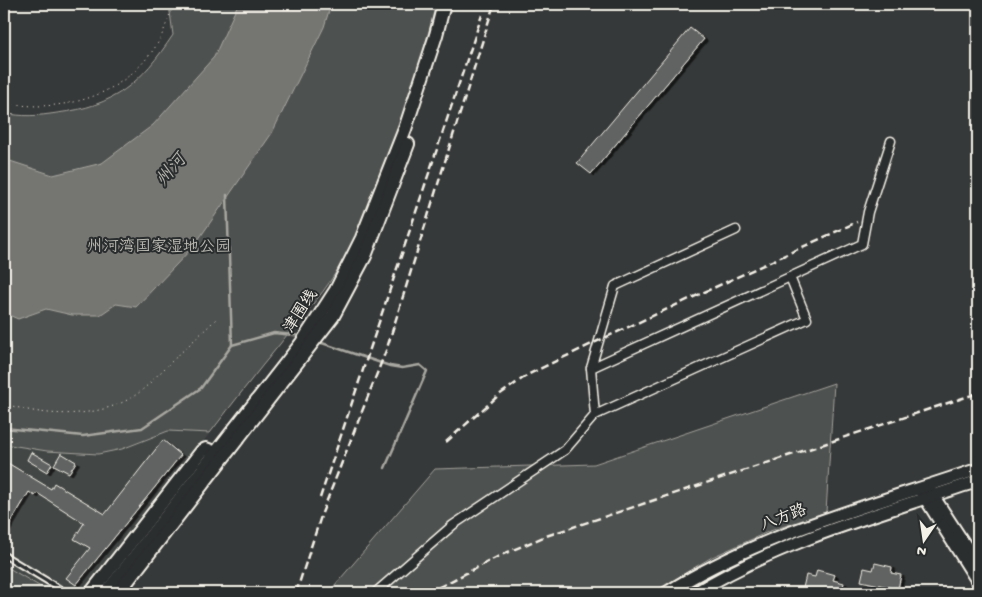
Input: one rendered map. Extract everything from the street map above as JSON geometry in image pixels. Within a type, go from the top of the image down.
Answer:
[{"type":"main road","name":"津围线","points":[[319,328],[375,208],[415,99],[444,4]]},
{"type":"main road","name":"津围线","points":[[118,593],[351,284],[383,214],[426,90],[452,4]]},
{"type":"main road","name":"津围线","points":[[106,593],[216,453],[306,345]]},
{"type":"main road","points":[[91,593],[202,451],[206,449],[216,453]]},
{"type":"main road","points":[[926,493],[978,469]]},
{"type":"main road","points":[[926,493],[978,481]]},
{"type":"main road","points":[[926,493],[978,565]]},
{"type":"main road","points":[[926,493],[978,582]]},
{"type":"main road","name":"八方路","points":[[666,593],[717,564],[793,532],[926,493]]},
{"type":"main road","name":"八方路","points":[[695,593],[756,561],[926,493]]},
{"type":"street","points":[[591,368],[862,244],[868,212],[891,141]]},
{"type":"street","points":[[595,415],[591,368],[615,286],[736,230]]},
{"type":"street","points":[[375,593],[453,525],[565,450],[595,415],[807,319],[790,277]]},
{"type":"lane","points":[[4,555],[66,593]]},
{"type":"path","points":[[4,104],[30,108],[65,104],[104,93],[130,77],[157,45],[174,4]]},
{"type":"path","points":[[4,403],[20,410],[44,412],[80,412],[109,407],[137,395],[217,318]]},
{"type":"shaded area","points":[[168,431],[210,433],[84,593],[4,593],[4,444],[47,451],[122,449]]},
{"type":"green space","name":"州河湾国家湿地公园","points":[[169,4],[436,4],[407,107],[395,142],[368,210],[352,242],[336,272],[323,291],[210,433],[168,431],[122,449],[98,454],[47,451],[4,444],[4,113],[37,115],[77,110],[111,98],[125,89],[150,66],[173,35]]},
{"type":"green space","points":[[834,383],[826,512],[770,531],[712,557],[652,593],[328,593],[435,469],[594,464]]},
{"type":"green space","points":[[7,567],[51,593],[4,593],[4,571]]},
{"type":"water","name":"州河","points":[[238,4],[331,4],[324,27],[272,133],[194,246],[136,307],[116,304],[100,315],[72,315],[46,309],[18,319],[4,313],[4,159],[53,175],[102,163],[153,125],[214,57]]},
{"type":"building","points":[[690,28],[704,39],[591,174],[577,163]]},
{"type":"building","points":[[163,440],[181,455],[76,585],[66,578],[90,548],[74,539],[84,523],[37,493],[35,496],[29,492],[4,534],[4,483],[7,479],[4,477],[4,466],[6,462],[51,489],[54,483],[105,514]]},
{"type":"building","points":[[31,452],[52,464],[47,472],[27,460]]},
{"type":"building","points":[[61,453],[76,462],[69,473],[54,465]]},
{"type":"building","points":[[875,563],[892,567],[891,573],[901,575],[898,589],[861,581],[864,568],[873,570]]},
{"type":"building","points":[[817,570],[835,575],[833,580],[844,583],[841,593],[825,593],[803,588],[806,575],[815,577]]},
{"type":"waterway","points":[[4,428],[83,436],[142,428],[201,388],[232,345],[227,195]]},
{"type":"waterway","points":[[232,345],[274,333],[302,336]]},
{"type":"waterway","points":[[319,342],[390,366],[402,368],[420,365],[427,371],[385,468]]},
{"type":"railway","points":[[296,593],[322,513],[387,348],[494,4]]},
{"type":"railway","points":[[320,498],[482,15]]},
{"type":"railway","points":[[446,442],[499,395],[529,374],[857,222]]},
{"type":"railway","points":[[428,593],[501,555],[546,536],[978,393]]}]
